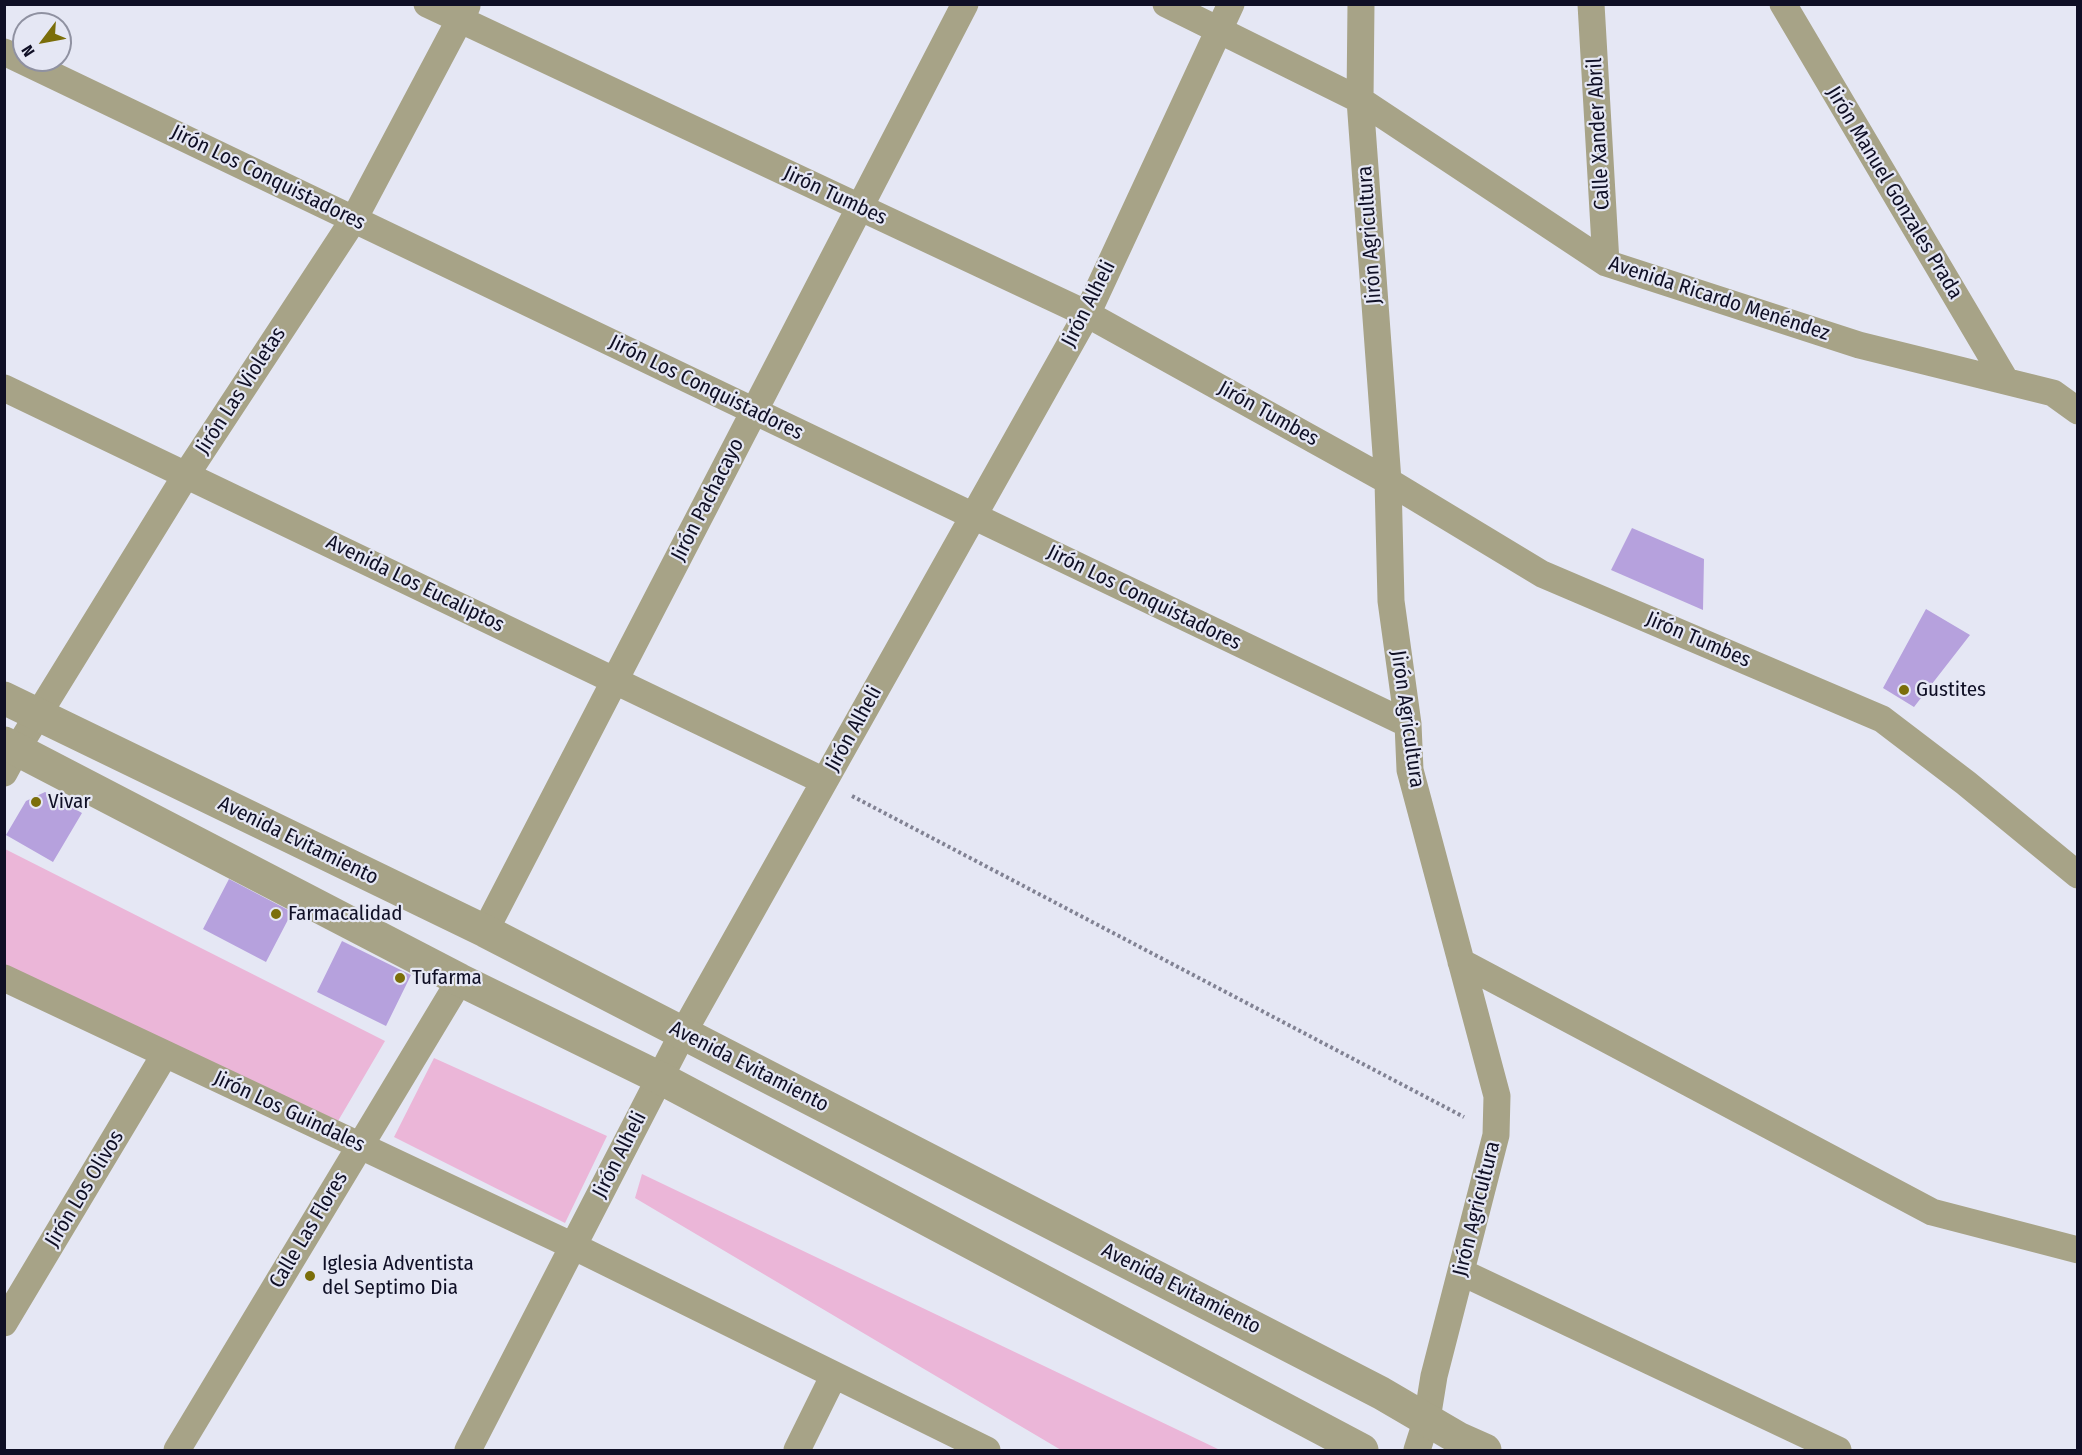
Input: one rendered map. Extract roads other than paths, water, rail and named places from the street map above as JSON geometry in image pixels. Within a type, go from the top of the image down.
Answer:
[{"type":"street","name":"Jirón Tumbes","points":[[427,4],[464,12],[859,207],[1087,314],[1388,481],[1542,574],[1882,719],[1966,783],[2078,875]]},
{"type":"street","name":"Jirón Pachacayo","points":[[485,931],[965,4]]},
{"type":"street","name":"Avenida Ricardo Menéndez","points":[[1166,4],[1360,100],[1606,264],[1859,345],[2053,393],[2078,411]]},
{"type":"street","name":"Jirón Alheli","points":[[468,1450],[683,1033],[1087,314],[1232,4]]},
{"type":"street","name":"Jirón Agricultura","points":[[1361,4],[1360,100],[1388,481],[1390,601],[1408,724],[1410,770],[1497,1096],[1496,1134],[1434,1376],[1427,1419],[1417,1450]]},
{"type":"street","name":"Calle Xander Abril","points":[[1591,4],[1606,264]]},
{"type":"street","name":"Jirón Manuel Gonzales Prada","points":[[1783,4],[2006,381]]},
{"type":"street","name":"Jirón Las Violetas","points":[[9,755],[38,714],[186,475],[354,219],[464,12]]},
{"type":"street","name":"Jirón Los Conquistadores","points":[[4,52],[1408,724]]},
{"type":"street","name":"Avenida Los Eucaliptos","points":[[4,388],[824,781]]},
{"type":"street","name":"Avenida Evitamiento","points":[[4,698],[485,931],[1382,1393],[1458,1438],[1485,1450]]},
{"type":"street","points":[[9,755],[660,1078],[1362,1450]]},
{"type":"street","points":[[1461,962],[1932,1212],[2078,1250]]},
{"type":"street","name":"Jirón Los Guindales","points":[[4,978],[573,1246],[987,1450]]},
{"type":"street","name":"Calle Las Flores","points":[[177,1450],[460,980]]},
{"type":"street","name":"Jirón Los Olivos","points":[[4,1323],[165,1054]]},
{"type":"street","points":[[1461,1272],[1838,1450]]},
{"type":"street","points":[[797,1450],[834,1375]]},
{"type":"place","name":"Gustites","points":[[1904,690]]},
{"type":"place","name":"Vivar","points":[[36,802]]},
{"type":"place","name":"Farmacalidad","points":[[276,914]]},
{"type":"place","name":"Tufarma","points":[[400,978]]},
{"type":"place","name":"Iglesia Adventista del Septimo Dia","points":[[310,1276]]}]
